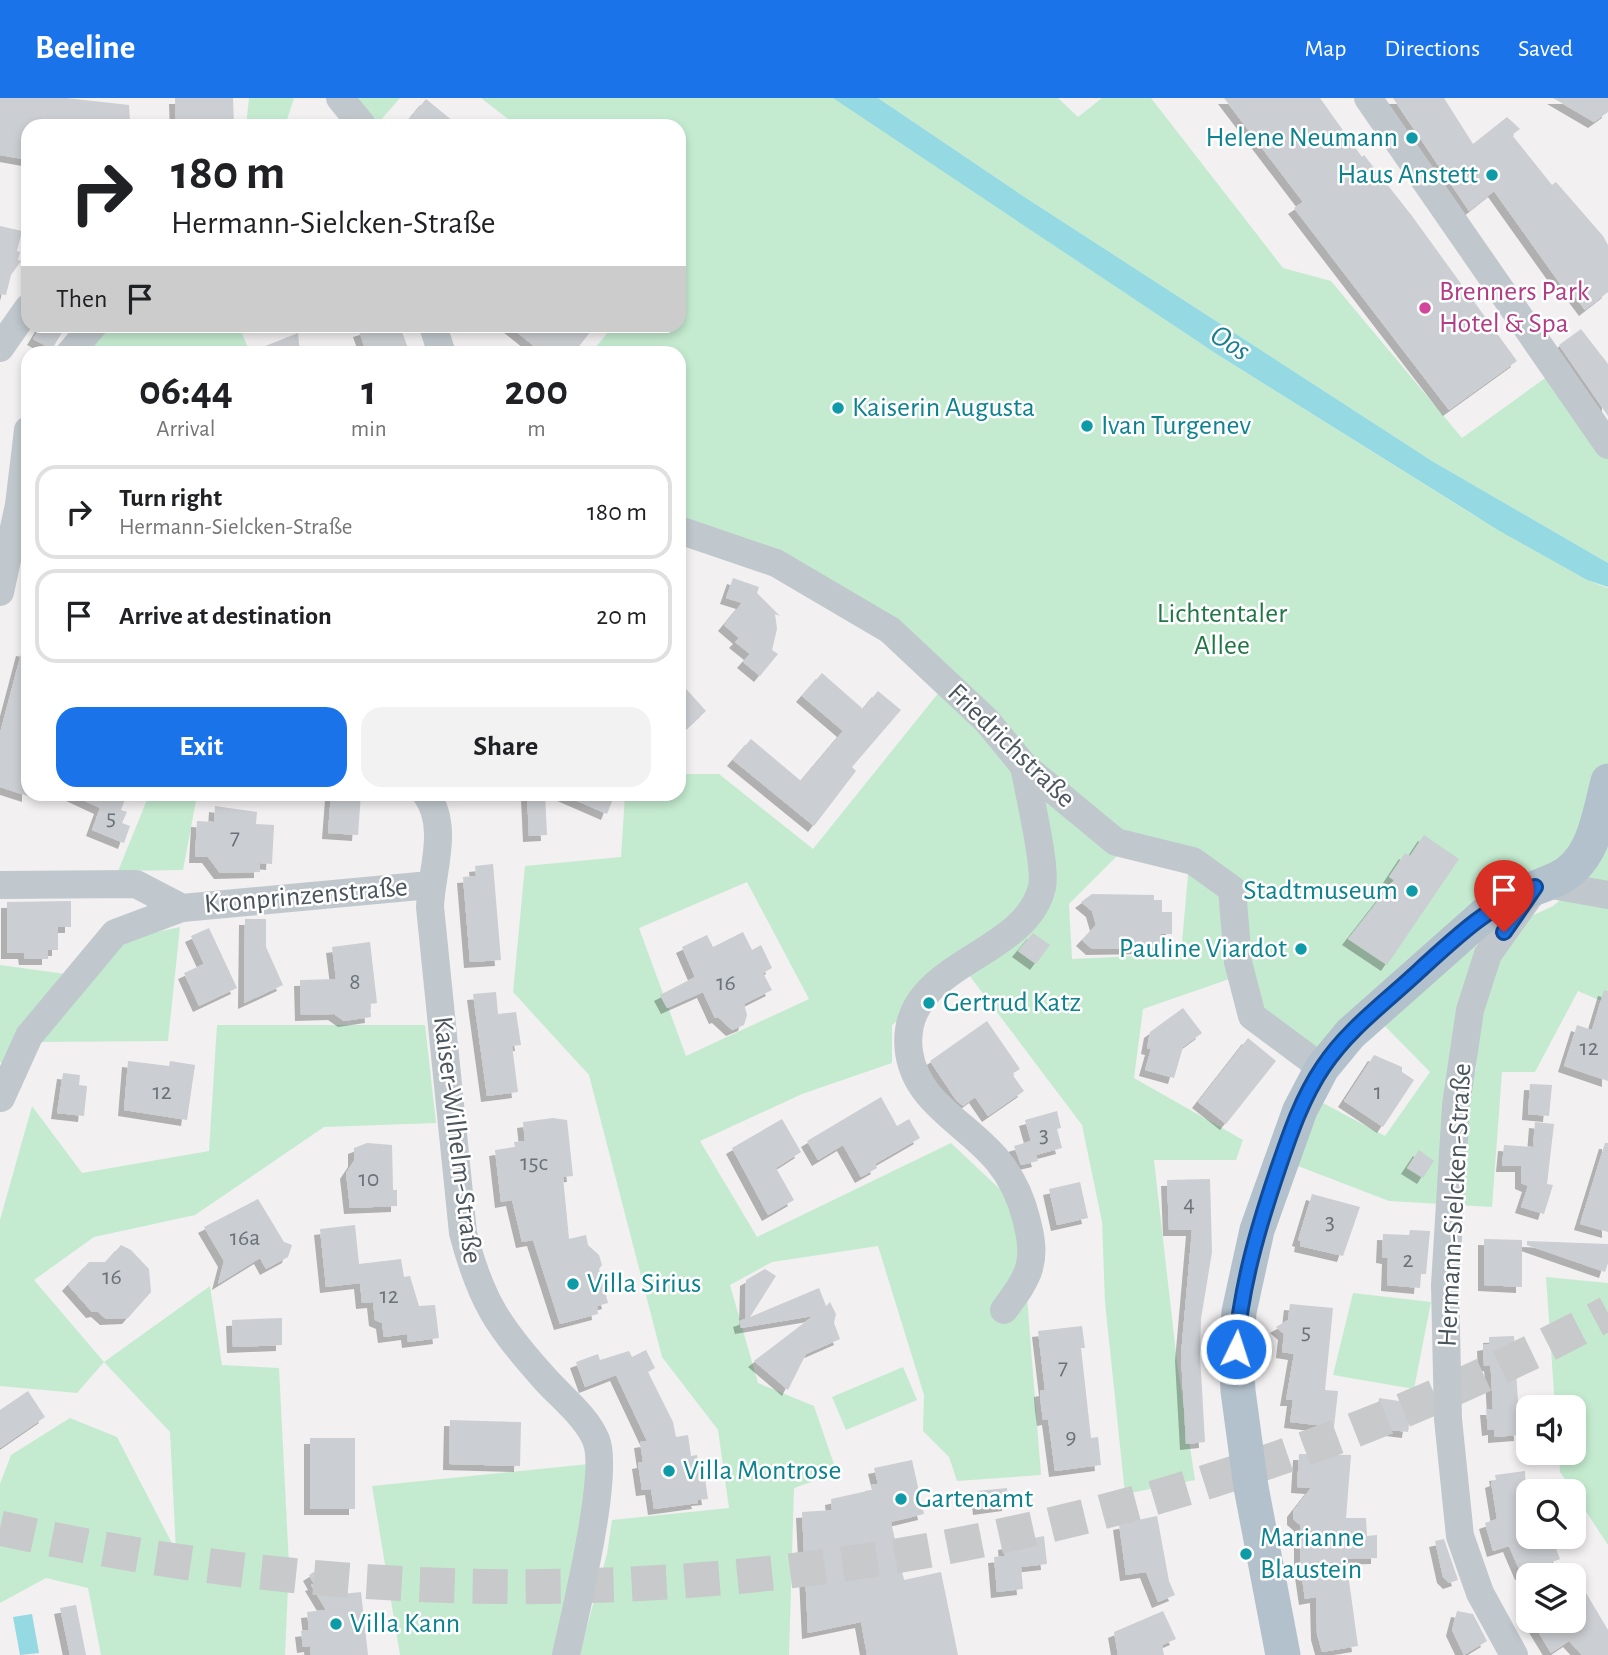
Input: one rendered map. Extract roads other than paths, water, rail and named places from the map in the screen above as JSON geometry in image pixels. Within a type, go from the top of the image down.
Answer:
[{"type":"main road","points":[[1283,1655],[1241,1430],[1236,1349],[1239,1312],[1257,1230],[1300,1110],[1322,1068],[1350,1034],[1469,926],[1510,897],[1561,877],[1583,857],[1595,832],[1608,781]]},
{"type":"street","points":[[340,98],[357,119]]},
{"type":"street","points":[[1368,98],[1466,235],[1555,371],[1608,445]]},
{"type":"street","points":[[0,348],[21,318]]},
{"type":"street","points":[[0,592],[21,518]]},
{"type":"street","name":"Friedrichstraße","points":[[686,532],[776,563],[890,630],[987,721],[1024,766],[1116,842],[1193,861],[1232,889],[1238,962],[1252,1016],[1322,1068]]},
{"type":"street","points":[[1004,1310],[1028,1277],[1032,1242],[1021,1199],[998,1160],[929,1096],[912,1066],[908,1036],[923,993],[1012,930],[1035,906],[1043,885],[1024,766]]},
{"type":"street","name":"Kaiser-Wilhelm-Straße","points":[[430,801],[439,850],[430,885],[430,907],[463,1233],[476,1281],[493,1315],[576,1413],[596,1439],[599,1451],[596,1500],[588,1552],[566,1655]]},
{"type":"street","name":"Kronprinzenstraße","points":[[0,885],[136,884],[182,908]]},
{"type":"street","name":"Kronprinzenstraße","points":[[1,1098],[29,1036],[89,959],[115,933],[182,908],[430,885]]},
{"type":"street","points":[[1541,885],[1608,895]]},
{"type":"street","name":"Hermann-Sielcken-Straße","points":[[1514,1655],[1480,1594],[1460,1536],[1448,1419],[1445,1285],[1456,1105],[1470,1010],[1488,954],[1541,885]]},
{"type":"water","name":"Oos","points":[[833,98],[878,98],[1023,196],[1432,461],[1608,563],[1608,587],[1587,580],[1498,530],[1215,353]]},
{"type":"water","points":[[32,1614],[39,1653],[20,1655],[13,1617]]},
{"type":"tunnel","points":[[0,1528],[206,1565],[413,1584],[619,1585],[824,1567],[1026,1531],[1225,1476],[1419,1404],[1608,1313]]},
{"type":"place","name":"Helene Neumann","points":[[1412,138]]},
{"type":"place","name":"Haus Anstett","points":[[1492,175]]},
{"type":"place","name":"Brenners Park Hotel & Spa","points":[[1425,308]]},
{"type":"place","name":"Kaiserin Augusta","points":[[838,408]]},
{"type":"place","name":"Ivan Turgenev","points":[[1087,426]]},
{"type":"place","name":"Stadtmuseum","points":[[1412,891]]},
{"type":"place","name":"Pauline Viardot","points":[[1301,949]]},
{"type":"place","name":"Gertrud Katz","points":[[929,1003]]},
{"type":"place","name":"Villa Sirius","points":[[573,1284]]},
{"type":"place","name":"Villa Montrose","points":[[669,1471]]},
{"type":"place","name":"Gartenamt","points":[[901,1499]]},
{"type":"place","name":"Marianne Blaustein","points":[[1246,1554]]},
{"type":"place","name":"Villa Kann","points":[[336,1624]]},
{"type":"park label","name":"Lichtentaler Allee","points":[[1222,630]]}]
